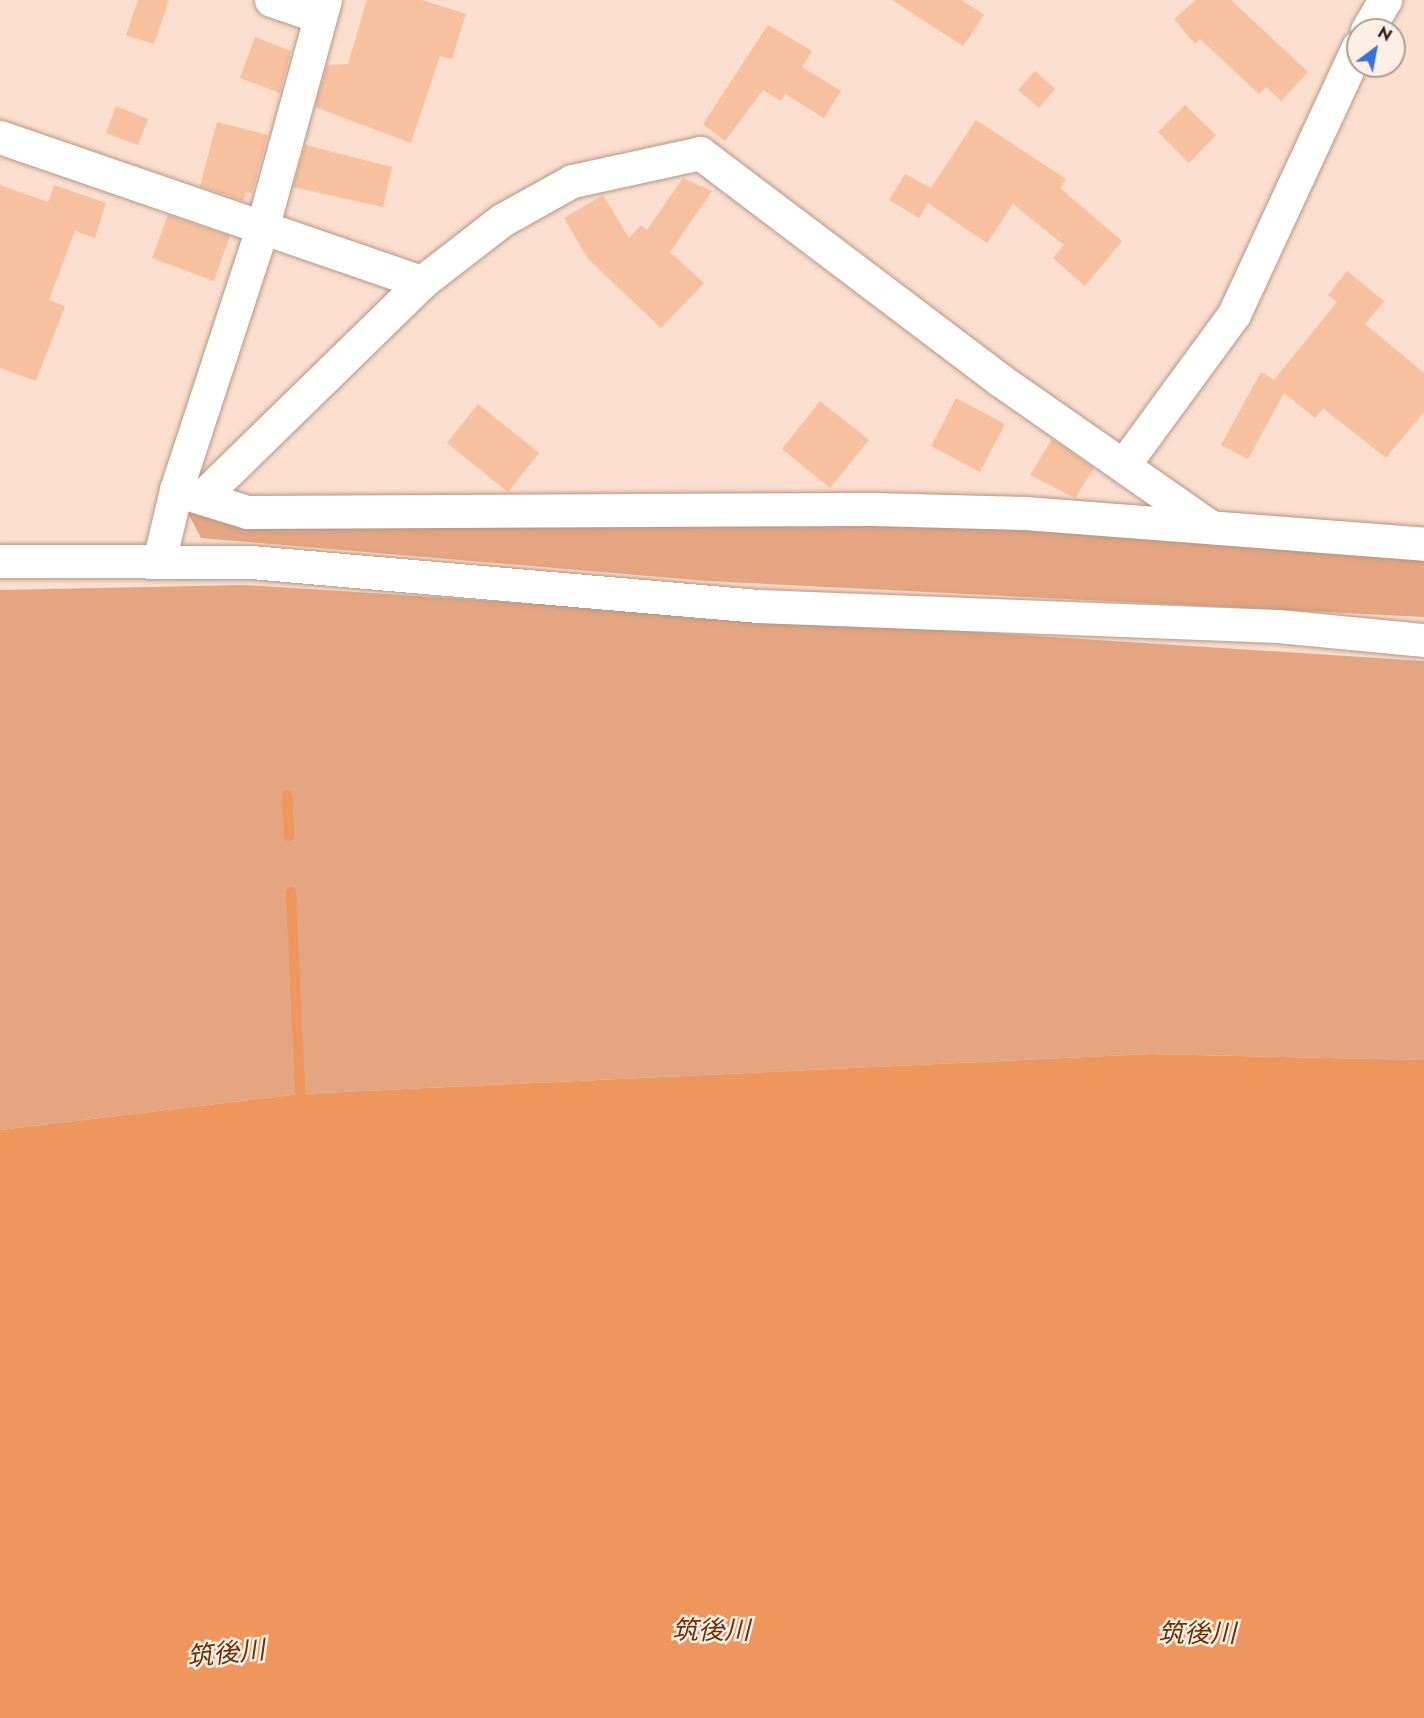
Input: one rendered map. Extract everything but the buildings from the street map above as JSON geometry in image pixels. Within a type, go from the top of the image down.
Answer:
[{"type":"street","points":[[159,561],[190,493],[322,8],[271,0]]},
{"type":"street","points":[[1374,18],[1385,0]]},
{"type":"street","points":[[1125,463],[1234,314],[1346,73]]},
{"type":"street","points":[[0,137],[263,225],[422,282]]},
{"type":"street","points":[[190,493],[422,282],[502,220],[572,181],[700,153],[1000,380],[1125,463],[1208,525]]},
{"type":"street","points":[[190,493],[247,512],[872,508],[1208,525],[1424,544]]},
{"type":"street","points":[[0,561],[159,561],[377,570],[758,606],[1278,626],[1424,640]]},
{"type":"shaded area","points":[[187,511],[251,525],[961,521],[1424,551],[1424,617],[707,581],[201,538]]},
{"type":"shaded area","points":[[245,585],[1424,661],[1424,1060],[1150,1054],[300,1094],[0,1130],[0,590]]},
{"type":"water","name":"筑後川","points":[[1150,1054],[1424,1060],[1424,1718],[0,1718],[0,1130],[300,1094]]},
{"type":"waterway","points":[[287,795],[289,836]]},
{"type":"waterway","points":[[291,892],[300,1094]]}]
